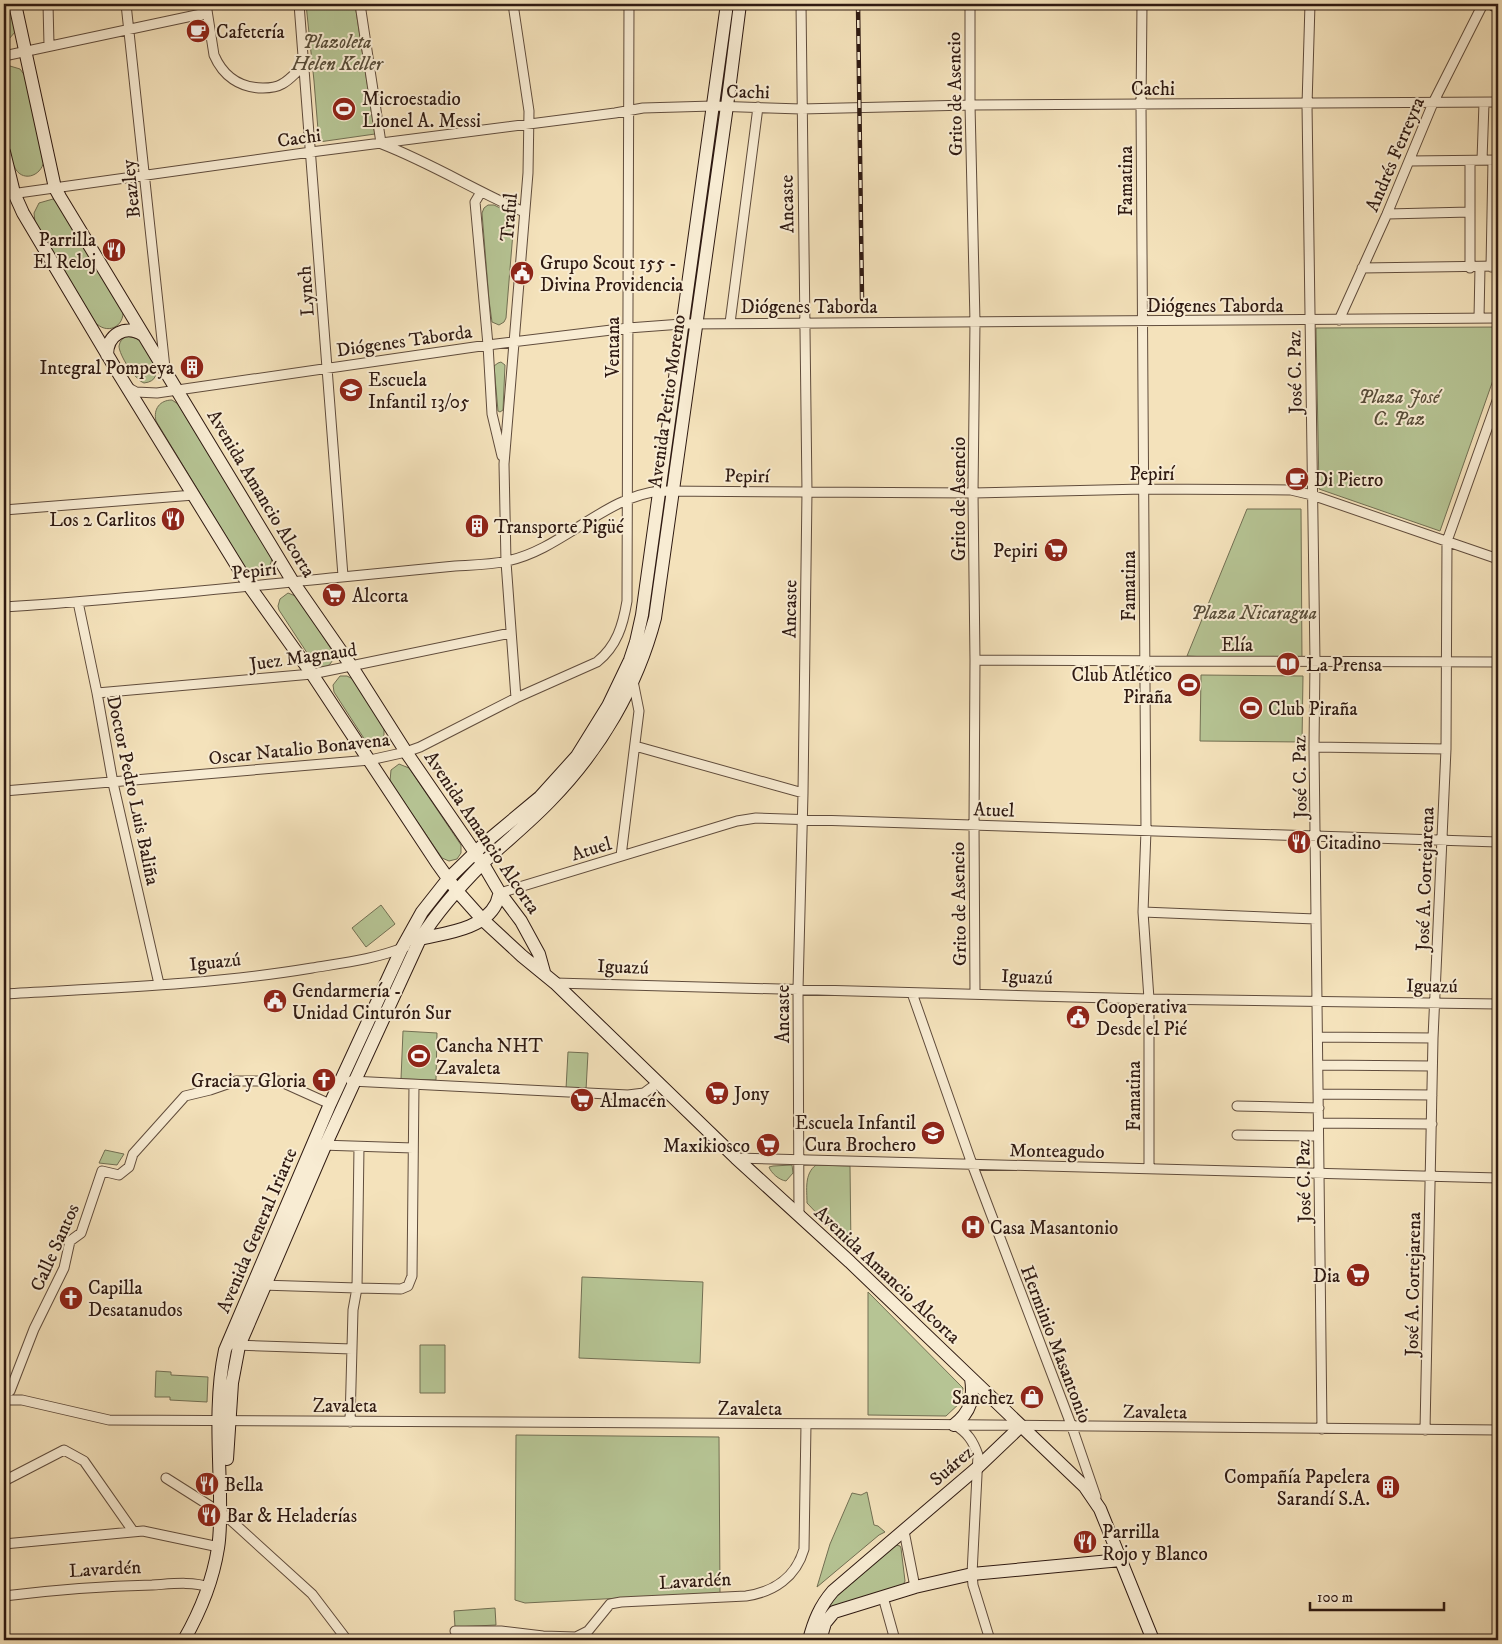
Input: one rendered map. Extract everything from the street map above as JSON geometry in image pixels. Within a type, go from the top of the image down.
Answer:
[{"type":"main road","name":"Avenida Amancio Alcorta","points":[[15,4],[55,188],[293,582],[352,666],[406,752],[475,852],[500,893],[521,920],[539,954],[544,972]]},
{"type":"main road","name":"Avenida Perito Moreno","points":[[667,491],[682,324],[727,4]]},
{"type":"main road","name":"Avenida Perito Moreno","points":[[627,680],[667,491],[696,324],[740,4]]},
{"type":"main road","points":[[1492,4],[1498,7]]},
{"type":"main road","name":"Avenida Amancio Alcorta","points":[[4,152],[9,194],[23,213],[107,355],[250,587],[312,674],[448,879],[482,919],[522,956],[556,983],[736,1158],[799,1215],[1085,1487],[1100,1509],[1153,1640]]},
{"type":"main road","points":[[107,355],[109,342],[118,332],[131,330],[143,335]]},
{"type":"main road","name":"Avenida General Iriarte","points":[[184,1640],[215,1592],[224,1550],[222,1368],[318,1145],[330,1104],[402,948],[422,912],[448,879],[475,852],[540,797],[559,777],[577,756],[627,680]]},
{"type":"main road","name":"Avenida General Iriarte","points":[[318,1145],[354,1082],[420,939],[431,922],[457,890],[550,802],[579,769],[616,714],[627,680]]},
{"type":"main road","points":[[482,919],[496,905],[500,893]]},
{"type":"main road","name":"Iguazú","points":[[420,939],[466,928],[482,919]]},
{"type":"main road","points":[[954,1424],[963,1418],[973,1399],[971,1378]]},
{"type":"main road","name":"Suárez","points":[[809,1640],[815,1618],[823,1603],[833,1591],[977,1468],[1021,1426]]},
{"type":"main road","name":"Avenida General Iriarte","points":[[194,1624],[209,1587],[219,1547],[223,1515]]},
{"type":"main road","points":[[820,1640],[827,1618],[840,1609],[915,1588],[972,1574],[1120,1560]]},
{"type":"street","points":[[48,4],[49,45]]},
{"type":"street","name":"Beazley","points":[[126,4],[146,176],[165,370]]},
{"type":"street","name":"Lynch","points":[[299,4],[343,576]]},
{"type":"street","points":[[360,4],[381,143],[524,212]]},
{"type":"street","name":"Traful","points":[[513,4],[530,124],[528,173],[504,464],[506,562],[516,698]]},
{"type":"street","name":"Ventana","points":[[605,655],[616,642],[627,601],[629,4]]},
{"type":"street","name":"Ancaste","points":[[799,1215],[798,990],[807,492],[801,4]]},
{"type":"street","name":"Grito de Asencio","points":[[970,4],[970,105],[975,322],[973,493],[975,993]]},
{"type":"street","name":"Famatina","points":[[1142,4],[1146,830],[1143,912],[1149,998],[1149,1168]]},
{"type":"street","name":"José C. Paz","points":[[1310,4],[1307,105],[1315,661],[1314,747],[1319,1037],[1318,1136],[1322,1429]]},
{"type":"street","name":"Andrés Ferreyra","points":[[1340,320],[1410,161],[1433,103],[1483,4]]},
{"type":"street","points":[[4,56],[129,29],[206,8],[212,47],[217,62],[238,83],[251,88],[281,85],[303,66]]},
{"type":"street","name":"Cachi","points":[[9,194],[643,108],[727,106],[801,109],[970,105],[1307,105],[1498,102]]},
{"type":"street","points":[[1482,160],[1484,103]]},
{"type":"street","points":[[730,323],[758,107]]},
{"type":"street","points":[[1362,268],[1494,266],[1495,160],[1410,161]]},
{"type":"street","points":[[1470,161],[1470,212],[1479,318]]},
{"type":"street","name":"Traful","points":[[481,192],[475,202],[488,344],[492,414],[504,464]]},
{"type":"street","points":[[1387,214],[1470,212]]},
{"type":"street","name":"Diógenes Taborda","points":[[127,387],[136,392],[149,394],[488,344],[628,328],[682,324],[1310,321],[1498,318]]},
{"type":"street","name":"José A. Cortejarena","points":[[1425,1430],[1432,1066],[1446,749],[1447,541],[1498,398]]},
{"type":"street","name":"Pepirí","points":[[4,607],[250,587],[343,576],[506,562],[536,551],[639,494],[667,491],[973,493],[1144,489],[1280,489],[1312,495],[1498,559]]},
{"type":"street","points":[[4,510],[194,495]]},
{"type":"street","name":"Doctor Pedro Luis Baliña","points":[[78,602],[98,693],[113,783],[159,984]]},
{"type":"street","name":"Juez Magnaud","points":[[98,693],[312,674],[511,632]]},
{"type":"street","name":"Oscar Natalio Bonavena","points":[[4,791],[370,760],[406,752],[420,747],[516,698],[597,662],[605,655]]},
{"type":"street","name":"Elía","points":[[975,660],[1498,662]]},
{"type":"street","points":[[620,856],[638,710],[627,680]]},
{"type":"street","points":[[635,746],[803,793]]},
{"type":"street","points":[[1314,747],[1446,749]]},
{"type":"street","name":"Atuel","points":[[500,893],[737,821],[767,818],[1498,842]]},
{"type":"street","points":[[1143,912],[1316,920]]},
{"type":"street","name":"Iguazú","points":[[4,994],[191,983],[286,972],[355,960],[402,948],[420,939]]},
{"type":"street","name":"Iguazú","points":[[556,983],[912,993],[1498,1004]]},
{"type":"street","name":"Herminio Masantonio","points":[[912,993],[972,1164],[1072,1427],[1100,1509]]},
{"type":"street","points":[[1319,1037],[1433,1038]]},
{"type":"street","points":[[1319,1065],[1432,1066]]},
{"type":"street","name":"Calle Santos","points":[[7,1388],[64,1268],[70,1241],[81,1233],[102,1171],[119,1175],[129,1167],[133,1154],[185,1096],[236,1081],[279,1081],[330,1104]]},
{"type":"street","points":[[341,1081],[628,1095],[644,1093],[659,1082]]},
{"type":"street","points":[[259,1284],[404,1288],[410,1284],[412,1276],[414,1084]]},
{"type":"street","points":[[1319,1094],[1432,1095]]},
{"type":"street","points":[[1236,1106],[1319,1108]]},
{"type":"street","points":[[1318,1123],[1432,1124]]},
{"type":"street","points":[[1237,1135],[1318,1136]]},
{"type":"street","points":[[318,1145],[413,1148]]},
{"type":"street","points":[[350,1422],[353,1310],[357,1288],[359,1147]]},
{"type":"street","name":"Monteagudo","points":[[736,1158],[1498,1178]]},
{"type":"street","points":[[233,1345],[352,1349]]},
{"type":"street","points":[[7,1388],[22,1400]]},
{"type":"street","name":"Zavaleta","points":[[4,1400],[22,1400],[109,1420],[954,1424],[1072,1427],[1498,1430]]},
{"type":"street","name":"Lavardén","points":[[455,1631],[501,1631],[543,1636],[576,1636],[588,1631],[610,1604],[746,1596],[755,1595],[774,1588],[784,1582],[791,1573],[802,1557],[804,1549],[806,1424]]},
{"type":"street","points":[[954,1424],[966,1432],[974,1442],[978,1455],[972,1574],[973,1585],[990,1640]]},
{"type":"street","points":[[4,1481],[64,1450],[84,1461],[133,1531]]},
{"type":"street","points":[[166,1478],[223,1515],[312,1594],[347,1640]]},
{"type":"street","points":[[904,1530],[915,1588]]},
{"type":"street","points":[[4,1544],[133,1531],[153,1532],[219,1547]]},
{"type":"street","name":"Lavardén","points":[[4,1596],[68,1588],[190,1584],[209,1587]]},
{"type":"street","points":[[883,1597],[895,1640]]},
{"type":"street","points":[[1153,1640],[1271,1640]]},
{"type":"green space","points":[[4,4],[11,4],[15,32],[4,42]]},
{"type":"green space","name":"Plazoleta Helen Keller","points":[[306,4],[355,4],[375,134],[319,142]]},
{"type":"green space","points":[[10,66],[20,69],[26,77],[44,161],[39,171],[30,176],[21,175],[17,171],[7,143],[4,118],[4,67]]},
{"type":"green space","points":[[53,199],[58,201],[123,309],[121,321],[114,328],[104,328],[95,322],[35,222],[34,213],[39,203]]},
{"type":"green space","points":[[488,205],[494,205],[512,214],[514,220],[506,318],[499,325],[492,322],[489,300],[482,213]]},
{"type":"green space","name":"Plaza José C. Paz","points":[[1498,327],[1498,366],[1440,531],[1319,489],[1316,328]]},
{"type":"green space","points":[[126,336],[140,339],[151,357],[156,371],[152,381],[144,383],[140,381],[125,361],[119,346],[121,340]]},
{"type":"green space","points":[[501,362],[505,365],[503,410],[500,412],[498,411],[494,366]]},
{"type":"green space","points":[[168,400],[178,404],[272,558],[269,568],[265,571],[255,575],[246,569],[156,421],[155,417],[158,406]]},
{"type":"green space","name":"Plaza Nicaragua","points":[[1247,509],[1301,509],[1302,662],[1187,656]]},
{"type":"green space","points":[[288,593],[298,597],[333,652],[331,663],[326,667],[315,665],[279,610],[280,599]]},
{"type":"green space","name":"Club Piraña","points":[[1201,675],[1303,676],[1302,742],[1200,741]]},
{"type":"green space","points":[[340,676],[347,676],[353,679],[384,727],[384,735],[380,741],[372,743],[365,740],[334,692],[333,685]]},
{"type":"green space","points":[[399,764],[409,768],[461,845],[461,853],[457,859],[449,861],[442,858],[390,781],[391,770]]},
{"type":"green space","points":[[381,905],[395,924],[366,947],[352,928]]},
{"type":"green space","name":"Cancha NHT Zavaleta","points":[[403,1031],[437,1033],[436,1080],[401,1079]]},
{"type":"green space","points":[[568,1052],[588,1053],[586,1090],[566,1089]]},
{"type":"green space","points":[[105,1150],[124,1154],[117,1165],[99,1163]]},
{"type":"green space","points":[[792,1165],[793,1173],[786,1181],[776,1176],[769,1167],[773,1166]]},
{"type":"green space","points":[[816,1165],[850,1166],[851,1249],[807,1203],[808,1178]]},
{"type":"green space","points":[[582,1277],[703,1282],[700,1363],[579,1358]]},
{"type":"green space","points":[[868,1292],[963,1388],[961,1402],[946,1416],[868,1415]]},
{"type":"green space","points":[[420,1345],[445,1345],[445,1393],[420,1393]]},
{"type":"green space","points":[[156,1371],[171,1372],[171,1375],[208,1377],[207,1402],[170,1400],[170,1397],[155,1397]]},
{"type":"green space","points":[[516,1435],[719,1437],[720,1593],[525,1603],[515,1600]]},
{"type":"green space","points":[[867,1492],[874,1525],[885,1532],[817,1587],[830,1544],[852,1493],[861,1495]]},
{"type":"green space","points":[[896,1545],[901,1548],[905,1581],[903,1585],[827,1608],[830,1602]]},
{"type":"green space","points":[[495,1608],[496,1625],[455,1627],[454,1611]]},
{"type":"railway","points":[[858,4],[862,299]]},
{"type":"place","name":"Cafetería","points":[[198,31]]},
{"type":"place","name":"Microestadio Lionel A. Messi","points":[[344,109]]},
{"type":"place","name":"Parrilla El Reloj","points":[[114,250]]},
{"type":"place","name":"Grupo Scout 155 - Divina Providencia","points":[[522,273]]},
{"type":"place","name":"Integral Pompeya","points":[[192,367]]},
{"type":"place","name":"Escuela Infantil 13/05","points":[[351,390]]},
{"type":"place","name":"Di Pietro","points":[[1297,479]]},
{"type":"place","name":"Los 2 Carlitos","points":[[173,519]]},
{"type":"place","name":"Transporte Pigüé","points":[[477,526]]},
{"type":"place","name":"Pepiri","points":[[1056,550]]},
{"type":"place","name":"Alcorta","points":[[334,595]]},
{"type":"place","name":"La Prensa","points":[[1288,664]]},
{"type":"place","name":"Club Atlético Piraña","points":[[1189,685]]},
{"type":"place","name":"Club Piraña","points":[[1251,708]]},
{"type":"place","name":"Citadino","points":[[1299,842]]},
{"type":"place","name":"Gendarmería - Unidad Cinturón Sur","points":[[275,1001]]},
{"type":"place","name":"Cooperativa Desde el Pié","points":[[1078,1017]]},
{"type":"place","name":"Cancha NHT Zavaleta","points":[[419,1056]]},
{"type":"place","name":"Gracia y Gloria","points":[[324,1080]]},
{"type":"place","name":"Jony","points":[[717,1093]]},
{"type":"place","name":"Almacén","points":[[582,1100]]},
{"type":"place","name":"Escuela Infantil Cura Brochero","points":[[933,1133]]},
{"type":"place","name":"Maxikiosco","points":[[768,1145]]},
{"type":"place","name":"Casa Masantonio","points":[[973,1227]]},
{"type":"place","name":"Dia","points":[[1358,1275]]},
{"type":"place","name":"Capilla Desatanudos","points":[[71,1298]]},
{"type":"place","name":"Sanchez","points":[[1032,1397]]},
{"type":"place","name":"Bella","points":[[207,1484]]},
{"type":"place","name":"Compañía Papelera Sarandí S.A.","points":[[1388,1487]]},
{"type":"place","name":"Bar & Heladerías","points":[[209,1515]]},
{"type":"place","name":"Parrilla Rojo y Blanco","points":[[1085,1542]]}]
